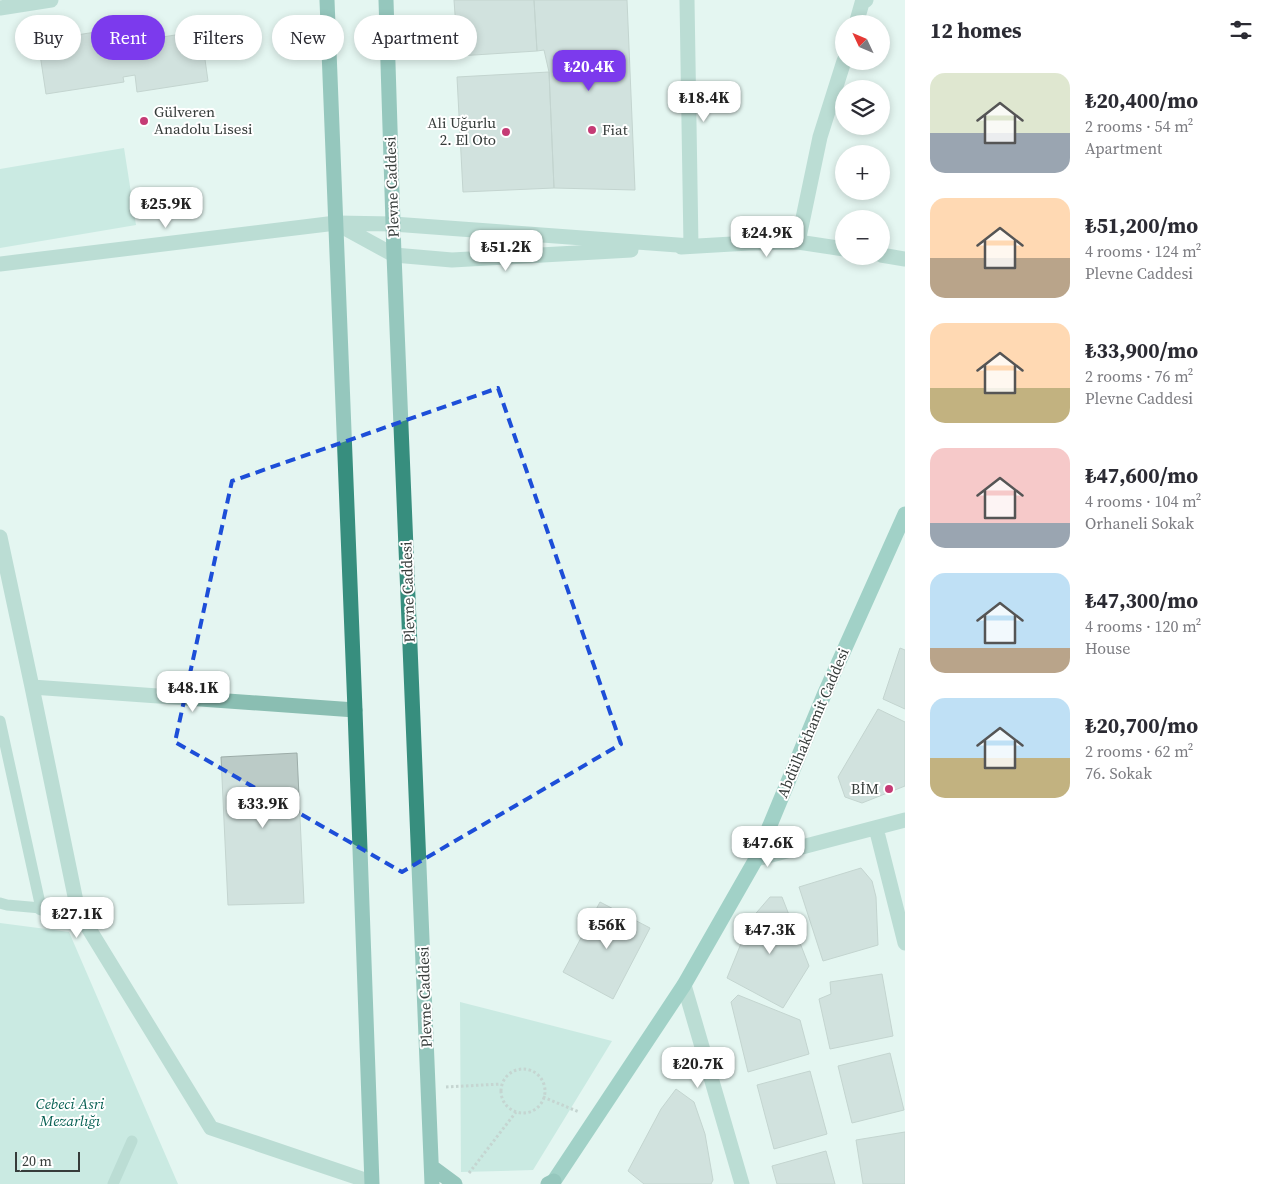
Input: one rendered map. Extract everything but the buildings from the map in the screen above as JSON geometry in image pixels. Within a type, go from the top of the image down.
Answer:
[{"type":"main road","points":[[327,0],[372,1183]]},
{"type":"main road","name":"Plevne Caddesi","points":[[386,0],[394,255],[432,1184]]},
{"type":"main road","name":"Abdülhakhamit Caddesi","points":[[551,1183],[684,985],[756,859],[824,695],[905,514]]},
{"type":"main road","points":[[432,1167],[461,1180]]},
{"type":"street","points":[[0,8],[51,0]]},
{"type":"street","points":[[687,0],[691,246]]},
{"type":"street","points":[[859,15],[862,3],[866,0]]},
{"type":"street","points":[[798,242],[820,136],[841,70]]},
{"type":"street","points":[[336,223],[394,255],[452,260],[691,246],[798,242],[835,248]]},
{"type":"street","points":[[0,264],[336,223],[393,224],[691,246]]},
{"type":"street","points":[[890,256],[905,258]]},
{"type":"street","points":[[0,537],[78,911],[211,1128],[372,1183]]},
{"type":"street","points":[[32,687],[355,710]]},
{"type":"street","points":[[756,859],[905,820]]},
{"type":"street","points":[[876,828],[905,942]]},
{"type":"street","points":[[41,908],[78,911]]},
{"type":"street","points":[[684,985],[742,1184]]},
{"type":"lane","points":[[0,721],[41,908],[0,903]]},
{"type":"lane","points":[[113,1184],[132,1140]]},
{"type":"path","points":[[523,1068],[532,1070],[540,1076],[545,1089],[541,1104],[529,1112],[516,1112],[508,1108],[502,1100],[501,1084],[510,1072],[523,1068]]},
{"type":"path","points":[[428,1088],[501,1084]]},
{"type":"path","points":[[543,1097],[595,1118]]},
{"type":"path","points":[[461,1180],[516,1112]]},
{"type":"highlighted area","points":[[498,388],[621,744],[402,872],[175,742],[232,481]]},
{"type":"green space","points":[[124,148],[136,225],[0,248],[0,169]]},
{"type":"green space","name":"Cebeci Asri Mezarlığı","points":[[0,923],[69,932],[178,1184],[0,1184]]},
{"type":"green space","points":[[460,1002],[612,1041],[533,1170],[461,1172]]},
{"type":"place","name":"Gülveren Anadolu Lisesi","points":[[144,121]]},
{"type":"place","name":"Fiat","points":[[592,130]]},
{"type":"place","name":"Ali Uğurlu 2. El Oto","points":[[506,132]]},
{"type":"place","name":"BİM","points":[[889,789]]}]
